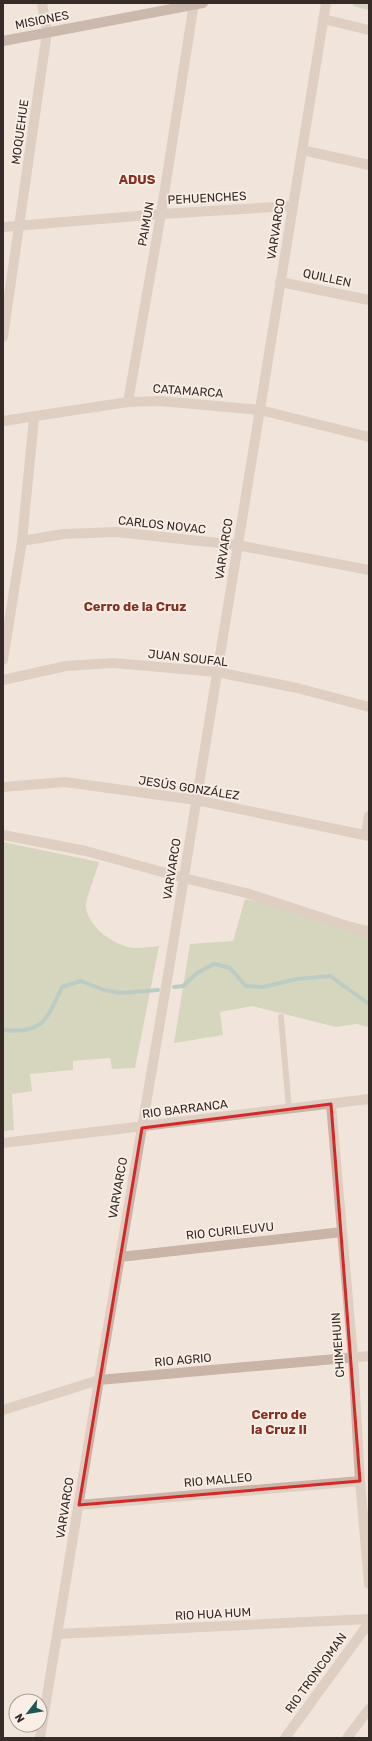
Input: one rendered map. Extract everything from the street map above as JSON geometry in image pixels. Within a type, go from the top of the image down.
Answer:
[{"type":"main road","name":"MISIONES","points":[[3,41],[197,4]]},
{"type":"street","name":"MOQUEHUE","points":[[3,337],[47,32],[42,3]]},
{"type":"street","name":"VARVARCO","points":[[40,1738],[184,878],[326,3]]},
{"type":"street","name":"PAIMUN","points":[[128,402],[197,4]]},
{"type":"street","points":[[323,19],[369,30]]},
{"type":"street","points":[[302,150],[369,166]]},
{"type":"street","name":"PEHUENCHES","points":[[3,227],[161,214],[292,206]]},
{"type":"street","name":"QUILLEN","points":[[280,282],[369,300]]},
{"type":"street","name":"CATAMARCA","points":[[3,421],[34,418],[128,402],[160,401],[260,410],[369,437]]},
{"type":"street","points":[[3,660],[22,541],[34,418]]},
{"type":"street","name":"CARLOS NOVAC","points":[[22,541],[63,534],[116,532],[237,545],[369,570]]},
{"type":"street","name":"JUAN SOUFAL","points":[[3,680],[66,666],[113,663],[217,672],[298,688],[369,707]]},
{"type":"street","name":"JESÚS GONZÁLEZ","points":[[3,787],[65,782],[196,800],[367,836]]},
{"type":"street","points":[[367,836],[369,816]]},
{"type":"street","points":[[3,835],[86,851],[184,878],[246,892],[369,933]]},
{"type":"street","name":"RIO BARRANCA","points":[[3,1143],[142,1128],[369,1099]]},
{"type":"street","name":"CHIMEHUIN","points":[[331,1104],[353,1358],[360,1481],[369,1584]]},
{"type":"street","name":"RIO CURILEUVU","points":[[120,1257],[342,1232]]},
{"type":"street","name":"RIO AGRIO","points":[[3,1410],[99,1380],[369,1356]]},
{"type":"street","name":"RIO MALLEO","points":[[79,1505],[360,1481]]},
{"type":"street","name":"RIO HUA HUM","points":[[58,1634],[369,1619]]},
{"type":"street","name":"RIO TRONCOMAN","points":[[285,1738],[369,1624]]},
{"type":"street","points":[[347,1738],[369,1710]]},
{"type":"lane","points":[[281,1018],[289,1109]]},
{"type":"highlighted area","points":[[331,1104],[360,1481],[79,1505],[142,1128]]},
{"type":"green space","points":[[353,3],[369,3],[369,10],[353,6]]},
{"type":"green space","points":[[3,842],[99,862],[86,904],[88,914],[92,922],[111,940],[127,947],[144,948],[159,946],[135,1068],[112,1069],[110,1058],[73,1061],[73,1070],[30,1074],[32,1091],[12,1094],[14,1130],[3,1131]]},
{"type":"green space","points":[[245,899],[369,926],[369,1027],[356,1024],[336,1027],[252,1006],[220,1012],[223,1035],[174,1043],[190,944],[233,941]]},
{"type":"waterway","points":[[174,987],[183,986],[197,973],[214,964],[230,968],[246,986],[263,987],[297,979],[330,976],[369,1004]]},
{"type":"waterway","points":[[3,1030],[27,1030],[35,1027],[47,1016],[62,987],[81,981],[104,990],[121,993],[158,990]]},
{"type":"district","name":"ADUS","points":[[137,179]]},
{"type":"district","name":"Cerro de la Cruz","points":[[135,606]]},
{"type":"district","name":"Cerro de la Cruz II","points":[[279,1422]]}]
